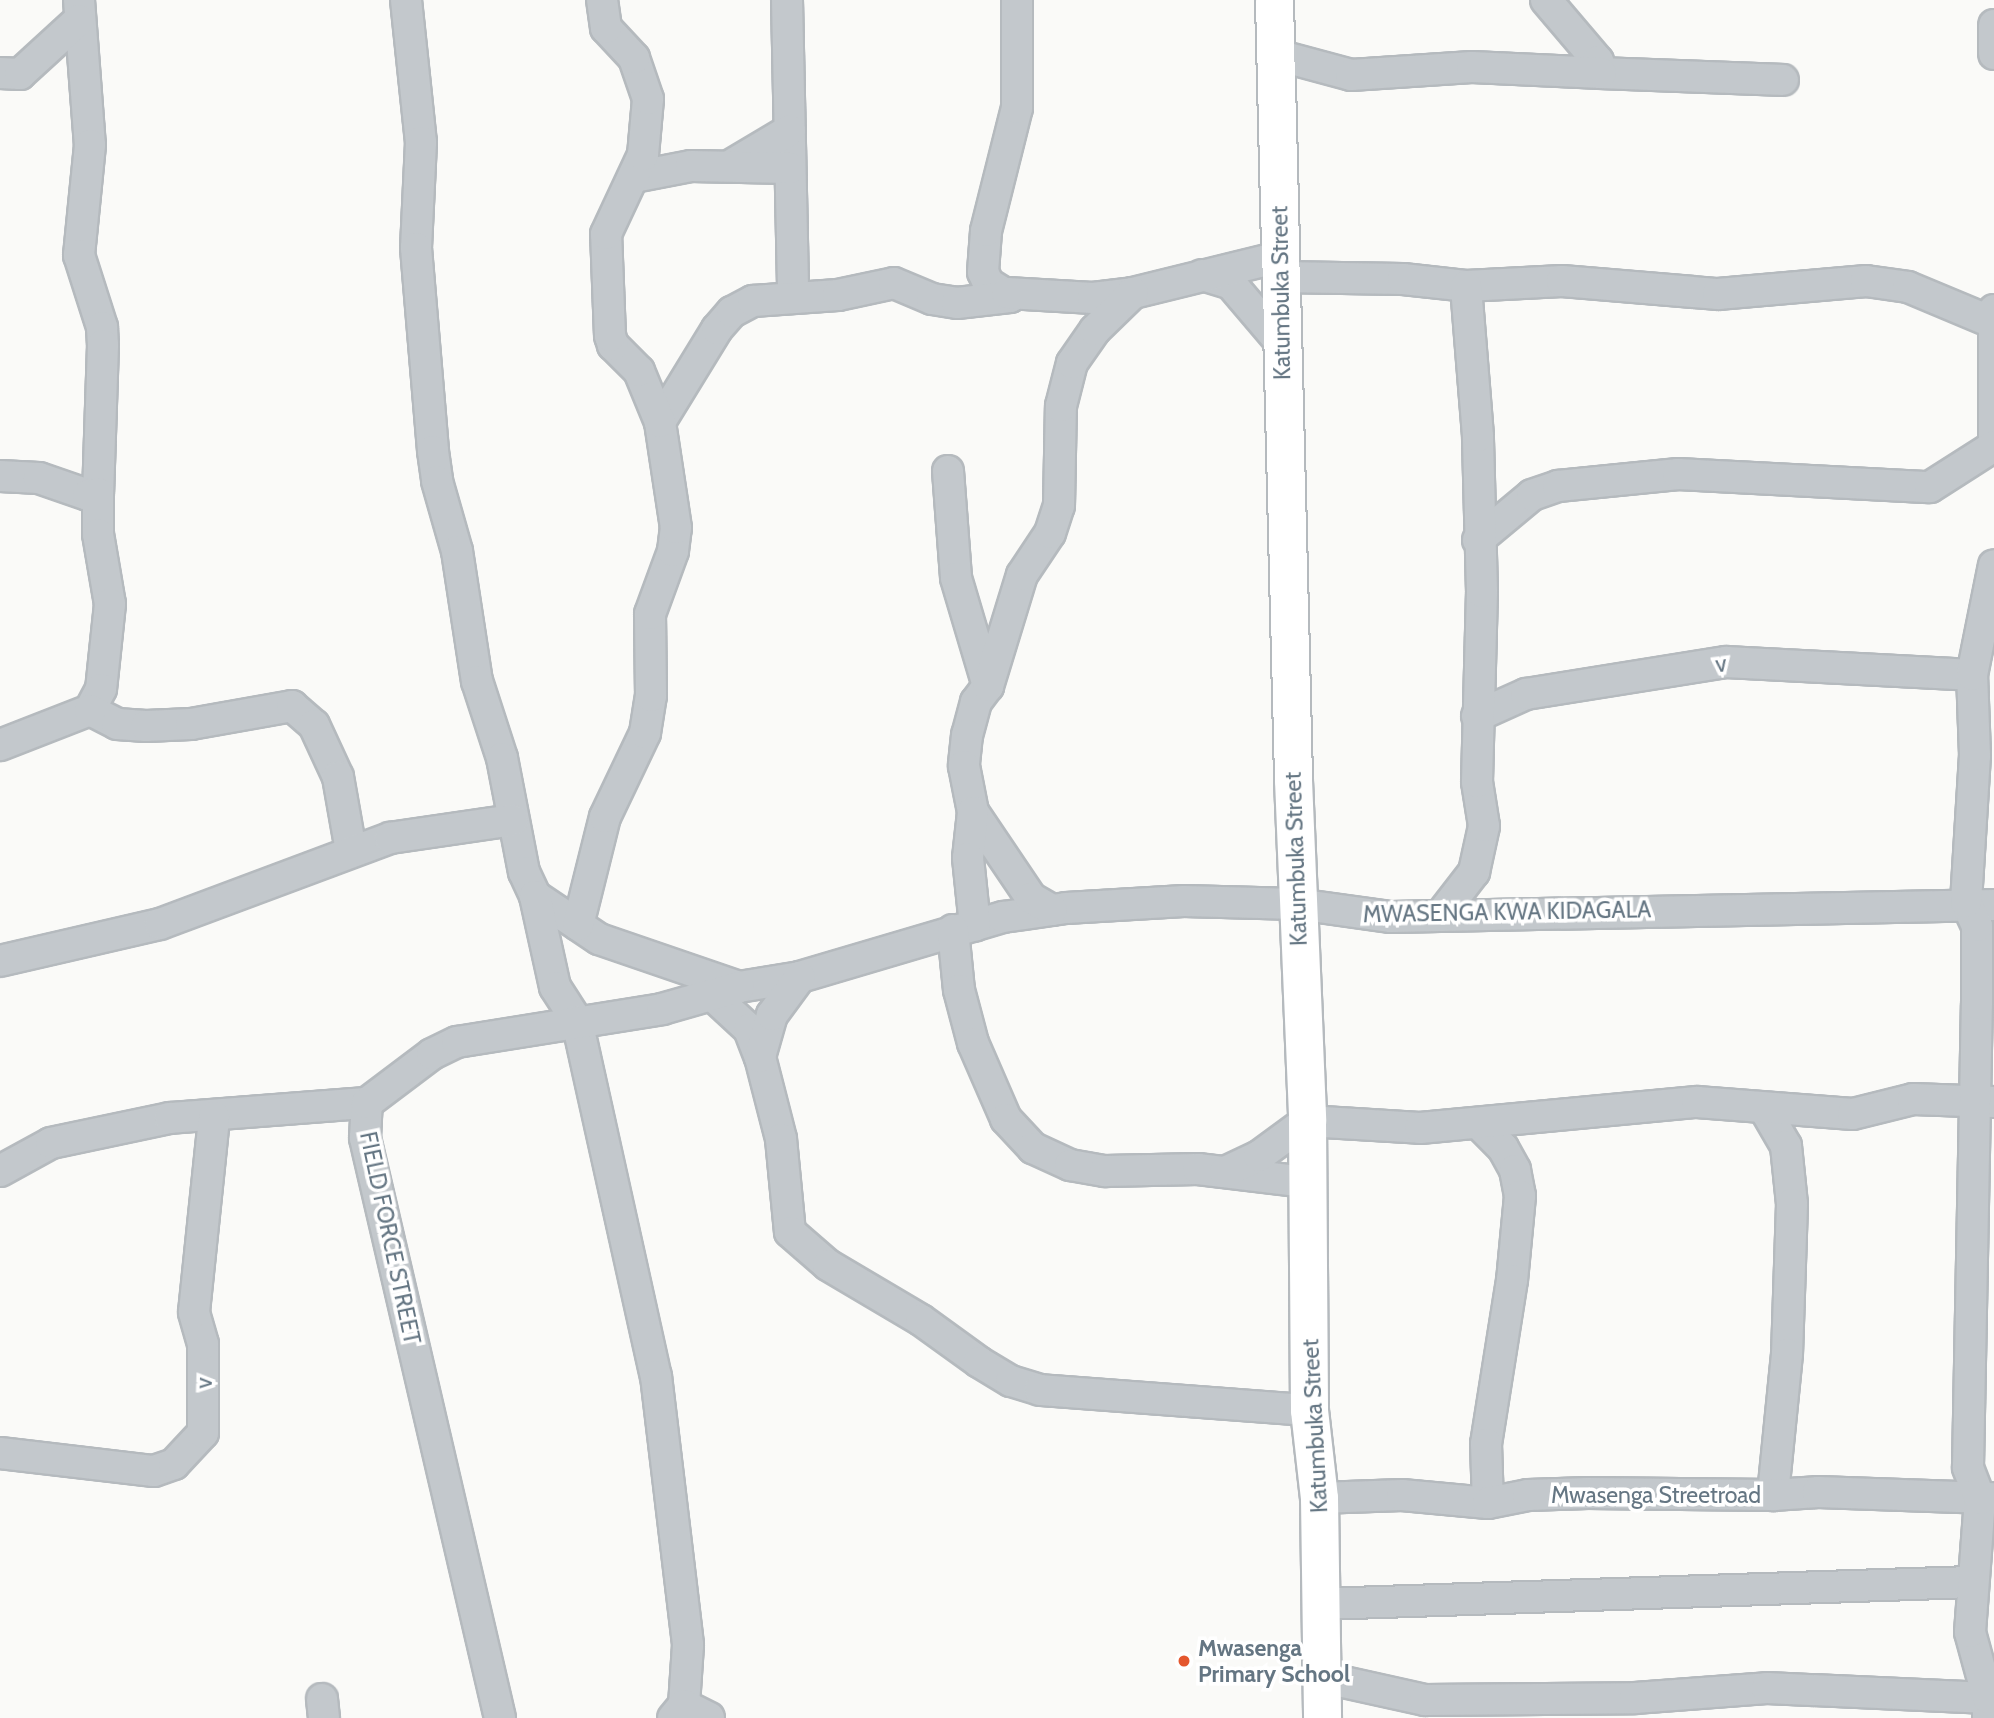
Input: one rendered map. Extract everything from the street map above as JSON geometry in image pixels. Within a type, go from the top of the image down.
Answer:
[{"type":"main road","name":"Katumbuka Street","points":[[1274,0],[1297,904],[1307,1121],[1309,1410],[1319,1498],[1322,1718]]},
{"type":"street","points":[[406,0],[421,142],[416,248],[437,481],[457,551],[477,681],[502,758],[524,872],[536,896],[555,987],[577,1021],[656,1376],[686,1612],[684,1715]]},
{"type":"street","points":[[578,925],[601,826],[645,733],[651,696],[650,614],[673,551],[676,528],[660,422],[639,371],[613,345],[610,336],[606,234],[643,155],[646,82],[629,51],[606,28],[602,0]]},
{"type":"street","points":[[787,0],[793,298]]},
{"type":"street","points":[[1010,297],[988,283],[983,272],[986,231],[1017,108],[1017,0]]},
{"type":"street","points":[[1546,0],[1598,61],[1601,73]]},
{"type":"street","points":[[0,73],[20,74],[45,56],[79,10]]},
{"type":"street","points":[[0,745],[90,710],[101,689],[110,604],[98,534],[102,327],[79,255],[90,145],[79,10]]},
{"type":"street","points":[[1277,55],[1351,75],[1472,67],[1783,80]]},
{"type":"street","points":[[45,56],[63,59],[86,73]]},
{"type":"street","points":[[733,164],[790,130]]},
{"type":"street","points":[[634,177],[691,166],[733,164],[790,168]]},
{"type":"street","points":[[1010,297],[1007,293],[1074,298],[1133,293],[1201,275],[1281,267],[1466,286],[1562,281],[1718,294],[1866,281],[1909,287],[1993,319],[1994,440]]},
{"type":"street","points":[[932,299],[961,279],[983,272]]},
{"type":"street","points":[[1201,275],[1231,284],[1283,345]]},
{"type":"street","points":[[660,422],[676,390],[732,312],[753,301],[838,295],[894,283],[932,299],[975,304],[1010,297]]},
{"type":"street","points":[[1440,916],[1474,872],[1485,826],[1477,782],[1482,592],[1478,540],[1479,436],[1466,286]]},
{"type":"street","points":[[1133,293],[1095,330],[1072,363],[1061,406],[1059,506],[1050,533],[1027,562],[988,686],[976,702],[967,734],[964,766],[973,812],[959,990],[972,1043],[1006,1119],[1033,1148],[1070,1166],[1105,1171],[1225,1172],[1306,1182]]},
{"type":"street","points":[[1478,540],[1532,495],[1558,486],[1678,474],[1930,487],[1994,446]]},
{"type":"street","points":[[948,471],[956,578],[988,686]]},
{"type":"street","points":[[0,476],[39,478],[88,495],[98,494]]},
{"type":"street","points":[[1321,1677],[1425,1700],[1638,1708],[1781,1688],[1988,1708],[1970,1632],[1973,1583],[1987,1498],[1968,1467],[1971,1161],[1986,1102],[1976,926],[1980,903],[1972,675],[1994,565]]},
{"type":"street","name":"v","points":[[1477,716],[1526,694],[1726,662],[1972,675]]},
{"type":"street","points":[[90,710],[117,724],[146,726],[191,724],[275,706],[298,709],[314,725],[338,777],[351,851]]},
{"type":"street","points":[[973,812],[1031,898],[1052,910]]},
{"type":"street","points":[[0,961],[160,924],[351,851],[425,829],[513,820]]},
{"type":"street","name":"MWASENGA KWA KIDAGALA","points":[[536,896],[599,939],[726,991],[800,977],[964,928],[1052,910],[1184,901],[1297,904],[1346,914],[1440,916],[1980,903]]},
{"type":"street","points":[[760,1057],[772,1015],[800,977]]},
{"type":"street","points":[[726,991],[749,1030],[760,1057],[781,1139],[790,1232],[828,1265],[921,1320],[1000,1375],[1040,1390],[1309,1410]]},
{"type":"street","name":"FIELD FORCE STREET","points":[[500,1718],[365,1138],[367,1103],[432,1054],[457,1042],[662,1009],[726,991]]},
{"type":"street","points":[[1225,1172],[1259,1156],[1307,1121],[1420,1128],[1697,1102],[1853,1114],[1913,1099],[1986,1102]]},
{"type":"street","points":[[0,1171],[51,1143],[170,1118],[214,1117],[367,1103]]},
{"type":"street","points":[[1764,1108],[1786,1146],[1792,1204],[1787,1354],[1773,1495]]},
{"type":"street","name":"v","points":[[0,1453],[154,1471],[174,1464],[203,1433],[204,1355],[194,1312],[214,1117]]},
{"type":"street","points":[[1479,1124],[1503,1148],[1515,1170],[1520,1196],[1512,1280],[1486,1444],[1488,1503]]},
{"type":"street","name":"Mwasenga Streetroad","points":[[1319,1498],[1402,1496],[1488,1503],[1528,1496],[1588,1493],[1773,1495],[1818,1492],[1987,1498]]},
{"type":"street","points":[[1322,1604],[1973,1583]]},
{"type":"place","name":"Mwasenga Primary School","points":[[1184,1661]]}]
